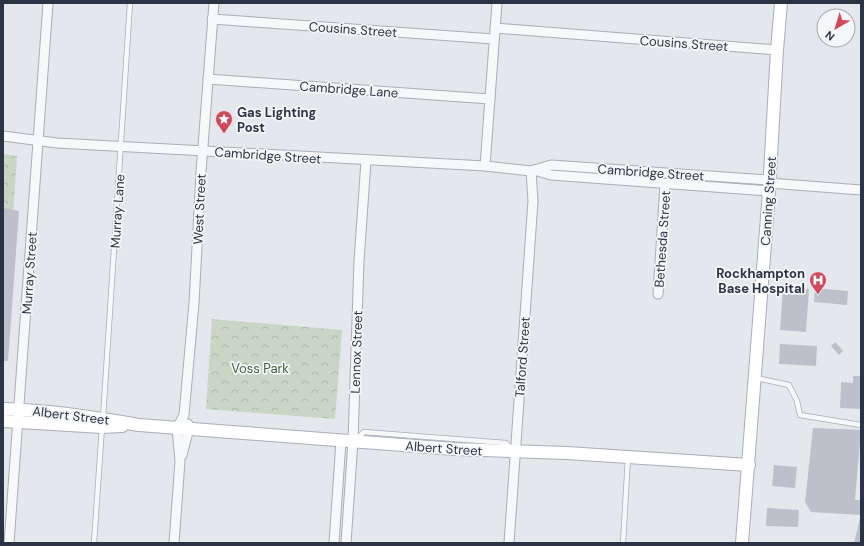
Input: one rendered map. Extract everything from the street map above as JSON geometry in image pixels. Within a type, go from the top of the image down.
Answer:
[{"type":"street","name":"Murray Street","points":[[9,543],[48,3]]},
{"type":"street","name":"West Street","points":[[177,428],[184,415],[194,303],[214,3]]},
{"type":"street","points":[[485,166],[497,3]]},
{"type":"street","name":"Canning Street","points":[[742,543],[756,378],[781,3]]},
{"type":"street","name":"Cousins Street","points":[[212,19],[494,39]]},
{"type":"street","name":"Cousins Street","points":[[495,28],[777,50]]},
{"type":"street","name":"Cambridge Lane","points":[[208,79],[490,99]]},
{"type":"street","name":"Cambridge Street","points":[[3,136],[39,142],[366,161],[485,166],[532,171],[551,175],[665,184],[769,185]]},
{"type":"street","name":"Lennox Street","points":[[346,543],[353,441],[359,262],[366,161]]},
{"type":"street","name":"Cambridge Street","points":[[532,171],[551,165],[769,185],[861,190]]},
{"type":"street","name":"Talford Street","points":[[508,543],[533,201],[532,171]]},
{"type":"street","name":"Bethesda Street","points":[[658,294],[665,184]]},
{"type":"street","name":"Albert Street","points":[[3,409],[19,409],[102,423]]},
{"type":"street","name":"West Street","points":[[184,415],[190,428]]},
{"type":"street","name":"Albert Street","points":[[3,421],[102,423],[190,428],[515,452],[567,453],[749,465]]},
{"type":"street","points":[[174,543],[180,461],[177,428]]},
{"type":"street","points":[[180,461],[190,428]]},
{"type":"street","points":[[334,543],[340,440]]},
{"type":"lane","name":"Murray Lane","points":[[94,543],[130,3]]},
{"type":"lane","points":[[756,378],[789,385],[797,401],[800,415],[861,425]]},
{"type":"lane","points":[[623,543],[628,457]]},
{"type":"green space","points":[[3,154],[17,156],[3,364]]},
{"type":"green space","name":"Voss Park","points":[[212,319],[342,330],[335,419],[206,409]]},
{"type":"building","points":[[3,208],[19,211],[8,361],[3,361]]},
{"type":"building","points":[[783,287],[809,289],[806,332],[780,330]]},
{"type":"building","points":[[815,288],[848,291],[847,305],[814,302]]},
{"type":"building","points":[[835,342],[843,351],[839,355],[831,346]]},
{"type":"building","points":[[780,344],[817,346],[816,366],[779,364]]},
{"type":"building","points":[[853,376],[861,376],[861,409],[840,408],[841,382],[853,383]]},
{"type":"building","points":[[813,428],[861,430],[855,500],[861,500],[861,515],[811,512],[805,502]]},
{"type":"building","points":[[774,465],[797,467],[795,488],[772,486]]},
{"type":"building","points":[[767,508],[799,510],[798,527],[766,526]]},
{"type":"building","points":[[860,518],[861,543],[854,543]]},
{"type":"place","name":"Gas Lighting Post","points":[[224,134]]},
{"type":"place","name":"Rockhampton Base Hospital","points":[[818,295]]}]
